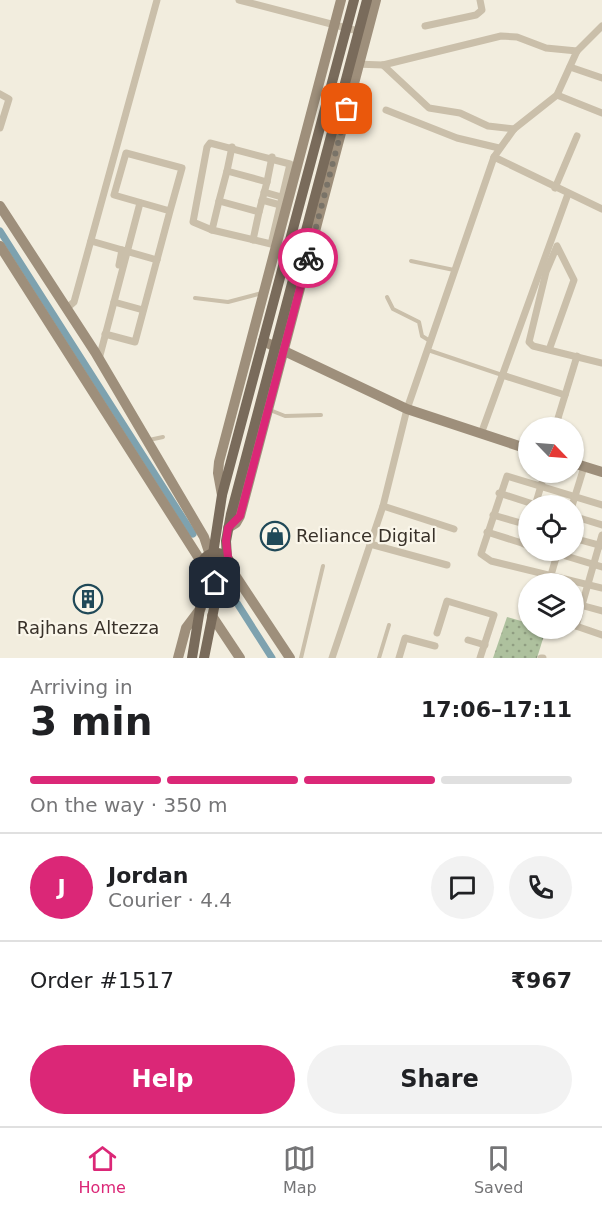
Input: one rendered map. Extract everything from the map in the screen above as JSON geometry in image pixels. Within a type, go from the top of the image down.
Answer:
[{"type":"main road","points":[[192,658],[208,557],[222,495],[263,341],[340,27],[354,0]]},
{"type":"main road","points":[[204,658],[219,583],[228,576],[228,528],[279,348],[354,64],[358,31],[367,0]]},
{"type":"main road","points":[[208,557],[229,564]]},
{"type":"main road","points":[[205,578],[219,583]]},
{"type":"street","points":[[67,308],[74,302],[157,0]]},
{"type":"street","points":[[239,0],[358,31]]},
{"type":"street","points":[[222,495],[218,473],[219,462],[264,292],[285,202],[290,164],[273,157],[215,143],[207,147],[192,217],[197,226],[267,244],[273,241],[285,202],[340,27],[341,0]]},
{"type":"street","points":[[376,0],[354,64],[383,64],[501,36],[517,37],[546,48],[577,51]]},
{"type":"street","points":[[425,26],[476,15],[482,10],[480,0]]},
{"type":"street","points":[[332,658],[383,506],[407,409],[494,157],[514,129],[557,95],[577,51],[602,26]]},
{"type":"street","points":[[383,64],[429,108],[460,113],[488,126],[514,129]]},
{"type":"street","points":[[570,67],[602,78]]},
{"type":"street","points":[[0,94],[9,99],[0,128]]},
{"type":"street","points":[[557,95],[602,113]]},
{"type":"street","points":[[387,110],[457,138],[486,142],[499,148]]},
{"type":"street","points":[[555,188],[578,136]]},
{"type":"street","points":[[212,230],[232,147]]},
{"type":"street","points":[[103,336],[135,342],[182,168],[126,153],[114,195],[170,211]]},
{"type":"street","points":[[253,240],[273,157]]},
{"type":"street","points":[[494,157],[602,209]]},
{"type":"street","points":[[227,171],[267,182]]},
{"type":"street","points":[[264,192],[285,202]]},
{"type":"street","points":[[481,434],[568,194]]},
{"type":"street","points":[[262,200],[285,202]]},
{"type":"street","points":[[219,201],[260,212]]},
{"type":"street","points":[[98,357],[125,251],[140,203]]},
{"type":"street","points":[[0,206],[98,357],[204,537],[208,557]]},
{"type":"street","points":[[91,241],[157,260]]},
{"type":"street","points":[[0,246],[208,557]]},
{"type":"street","points":[[549,350],[574,280],[556,246],[546,272],[529,342],[533,346],[549,350],[577,356],[602,363]]},
{"type":"street","points":[[103,336],[114,302],[125,251]]},
{"type":"street","points":[[114,302],[143,310]]},
{"type":"street","points":[[518,330],[529,335]]},
{"type":"street","points":[[263,341],[407,409],[518,446]]},
{"type":"street","points":[[228,528],[240,516],[268,409],[279,348]]},
{"type":"street","points":[[558,417],[577,356]]},
{"type":"street","points":[[502,375],[565,395]]},
{"type":"street","points":[[584,467],[602,472]]},
{"type":"street","points":[[543,573],[486,559],[482,554],[487,532],[507,476],[568,495]]},
{"type":"street","points":[[539,495],[542,483]]},
{"type":"street","points":[[500,493],[518,499]]},
{"type":"street","points":[[584,500],[602,506]]},
{"type":"street","points":[[383,506],[454,529]]},
{"type":"street","points":[[493,515],[518,524]]},
{"type":"street","points":[[584,519],[602,525]]},
{"type":"street","points":[[487,532],[518,542]]},
{"type":"street","points":[[584,598],[601,546],[602,536]]},
{"type":"street","points":[[584,541],[601,546]]},
{"type":"street","points":[[370,544],[447,565]]},
{"type":"street","points":[[584,561],[602,567]]},
{"type":"street","points":[[229,564],[290,658]]},
{"type":"street","points":[[584,584],[602,588]]},
{"type":"street","points":[[437,633],[447,601],[494,615],[480,658]]},
{"type":"street","points":[[584,606],[602,611]]},
{"type":"street","points":[[178,658],[186,628],[201,609]]},
{"type":"street","points":[[212,616],[240,658]]},
{"type":"street","points":[[584,629],[602,635]]},
{"type":"street","points":[[399,658],[405,638],[435,646]]},
{"type":"street","points":[[468,640],[485,645]]},
{"type":"lane","points":[[411,261],[455,270]]},
{"type":"lane","points":[[195,298],[228,302],[264,292]]},
{"type":"lane","points":[[387,297],[393,309],[419,322],[422,336],[430,341]]},
{"type":"lane","points":[[427,350],[502,375]]},
{"type":"lane","points":[[268,409],[285,416],[321,415]]},
{"type":"lane","points":[[146,440],[163,437]]},
{"type":"lane","points":[[301,658],[323,566]]},
{"type":"lane","points":[[379,658],[389,625]]},
{"type":"green space","points":[[507,617],[518,620],[518,639],[543,639],[537,658],[493,658]]},
{"type":"waterway","points":[[0,231],[193,534]]},
{"type":"waterway","points":[[237,603],[272,658]]},
{"type":"way so far","points":[[308,258],[347,109]]},
{"type":"place","name":"Reliance Digital","points":[[275,536]]},
{"type":"place","name":"Rajhans Altezza","points":[[88,599]]},
{"type":"route","points":[[215,583],[222,581],[230,573],[226,541],[228,528],[236,523],[240,516],[308,258]]}]
